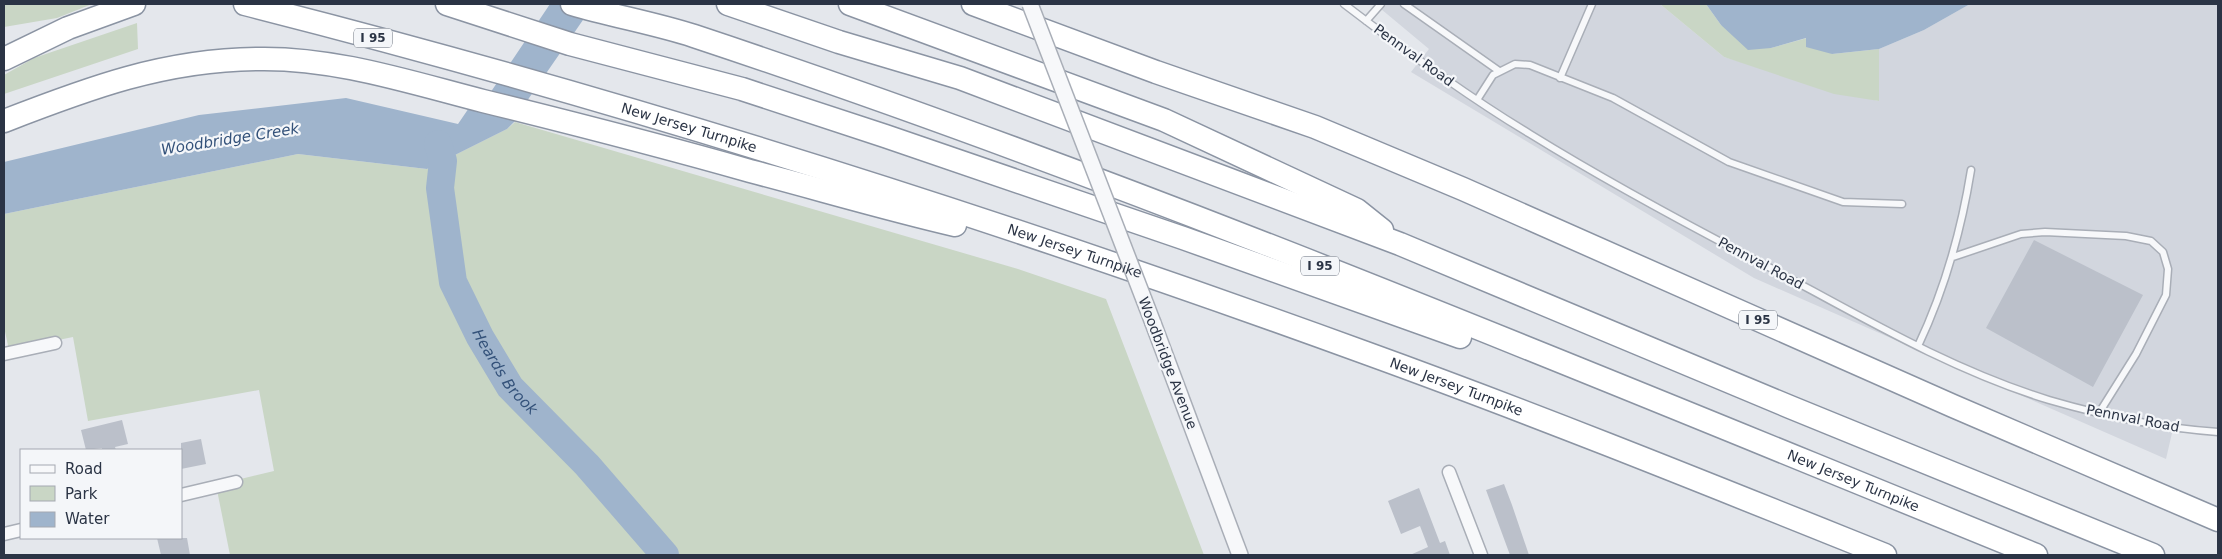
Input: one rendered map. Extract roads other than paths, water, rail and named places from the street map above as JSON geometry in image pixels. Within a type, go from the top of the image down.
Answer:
[{"type":"highway","points":[[4,59],[68,28],[134,4]]},
{"type":"highway","name":"New Jersey Turnpike","points":[[245,4],[541,84],[790,158],[1090,257],[1371,355],[1709,484],[1885,555]]},
{"type":"highway","points":[[447,4],[570,44],[742,89],[876,133],[1165,231],[1509,354],[1676,409]]},
{"type":"highway","points":[[728,4],[839,42],[960,78],[1400,244],[1780,403],[2154,555]]},
{"type":"highway","points":[[850,4],[1164,120],[1357,210],[1400,244]]},
{"type":"highway","name":"I 95","points":[[973,4],[1156,72],[1297,120],[1385,156],[2218,520]]},
{"type":"highway","name":"New Jersey Turnpike","points":[[583,7],[688,34],[848,89],[1107,183],[1676,409],[2036,555]]},
{"type":"highway","points":[[4,121],[95,87],[171,66],[257,59],[301,60],[342,66],[650,143],[869,204],[1090,257]]},
{"type":"street","name":"Woodbridge Avenue","points":[[1030,4],[1240,555]]},
{"type":"street","points":[[4,354],[55,343]]},
{"type":"street","points":[[1449,472],[1481,555]]},
{"type":"street","points":[[182,495],[236,482]]},
{"type":"street","points":[[4,534],[20,530]]},
{"type":"lane","name":"Pennval Road","points":[[1344,4],[1477,100],[1528,133],[1642,199],[1918,346],[2004,384],[2048,399],[2099,413],[2168,427],[2218,432]]},
{"type":"lane","points":[[1366,21],[1381,4]]},
{"type":"lane","points":[[1404,4],[1499,72]]},
{"type":"lane","points":[[1560,78],[1592,4]]},
{"type":"lane","points":[[1477,100],[1493,75],[1515,64],[1530,65],[1613,98],[1729,162],[1843,202],[1902,204]]},
{"type":"lane","points":[[1918,346],[1946,280],[1953,257],[1964,212],[1971,170]]},
{"type":"lane","points":[[1953,257],[2021,234],[2045,232],[2134,238],[2151,241],[2163,252],[2168,269],[2166,296],[2136,354],[2099,413]]},
{"type":"water","name":"Woodbridge Creek","points":[[550,4],[594,4],[518,114],[520,116],[507,129],[427,169],[298,154],[4,214],[4,162],[199,115],[346,98],[458,124],[473,102],[482,105]]},
{"type":"water","points":[[1706,4],[1970,4],[1924,30],[1879,49],[1832,54],[1806,47],[1806,38],[1771,48],[1748,50],[1721,25]]},
{"type":"waterway","name":"Heards Brook","points":[[438,144],[443,161],[440,188],[453,282],[480,337],[510,387],[587,465],[665,555]]}]
